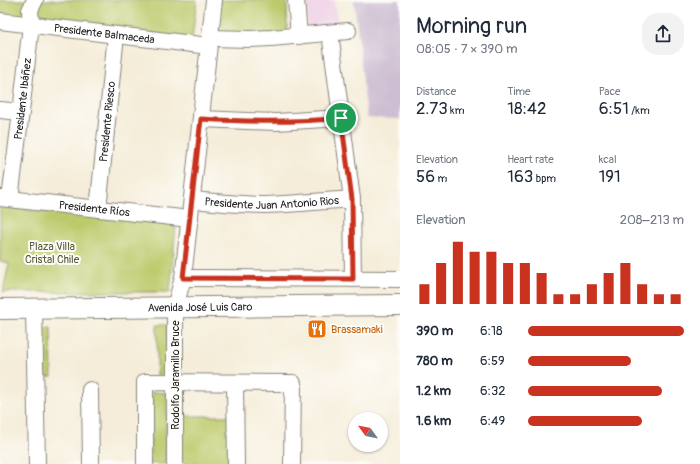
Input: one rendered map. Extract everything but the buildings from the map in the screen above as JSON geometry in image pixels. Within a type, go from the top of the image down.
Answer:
[{"type":"main road","name":"Avenida José Luis Caro","points":[[0,309],[400,305]]},
{"type":"street","name":"Presidente Ibáñez","points":[[5,199],[21,112],[31,25],[30,10],[35,0]]},
{"type":"street","name":"Rodolfo Jaramillo Bruce","points":[[175,464],[175,307],[183,278],[214,0]]},
{"type":"street","points":[[296,0],[299,36]]},
{"type":"street","name":"Presidente Balmaceda","points":[[0,21],[116,35],[209,42],[250,40],[348,31]]},
{"type":"street","points":[[330,32],[352,199],[353,279]]},
{"type":"street","name":"Presidente Riesco","points":[[98,209],[116,35]]},
{"type":"street","points":[[0,110],[21,112]]},
{"type":"street","points":[[201,119],[276,122],[341,118]]},
{"type":"street","name":"Presidente Ríos","points":[[5,199],[190,219]]},
{"type":"street","name":"Presidente Juan Antonio Rios","points":[[192,200],[265,205],[352,199]]},
{"type":"street","points":[[183,278],[400,279]]},
{"type":"street","points":[[34,309],[37,464]]},
{"type":"street","points":[[145,464],[146,382],[293,383],[292,464]]},
{"type":"street","points":[[236,383],[236,464]]},
{"type":"street","points":[[90,390],[91,464]]},
{"type":"shaded area","points":[[306,0],[334,0],[338,23],[308,28]]},
{"type":"shaded area","points":[[354,0],[400,0],[400,119],[367,118]]},
{"type":"green space","points":[[0,0],[197,0],[192,39],[0,15]]},
{"type":"green space","points":[[220,0],[287,0],[287,34],[218,35]]},
{"type":"green space","name":"Plaza Villa Cristal Chile","points":[[0,207],[176,224],[170,292],[3,292],[9,263],[0,261]]},
{"type":"green space","points":[[157,325],[167,325],[168,375],[157,375]]},
{"type":"green space","points":[[41,327],[51,327],[52,377],[42,377]]},
{"type":"green space","points":[[152,392],[167,393],[165,464],[150,464]]},
{"type":"green space","points":[[178,416],[231,416],[231,464],[179,464]]},
{"type":"place","name":"Brassamaki","points":[[317,329]]},
{"type":"route","points":[[341,118],[352,199],[353,279],[183,278],[201,119],[276,122],[341,118]]}]
